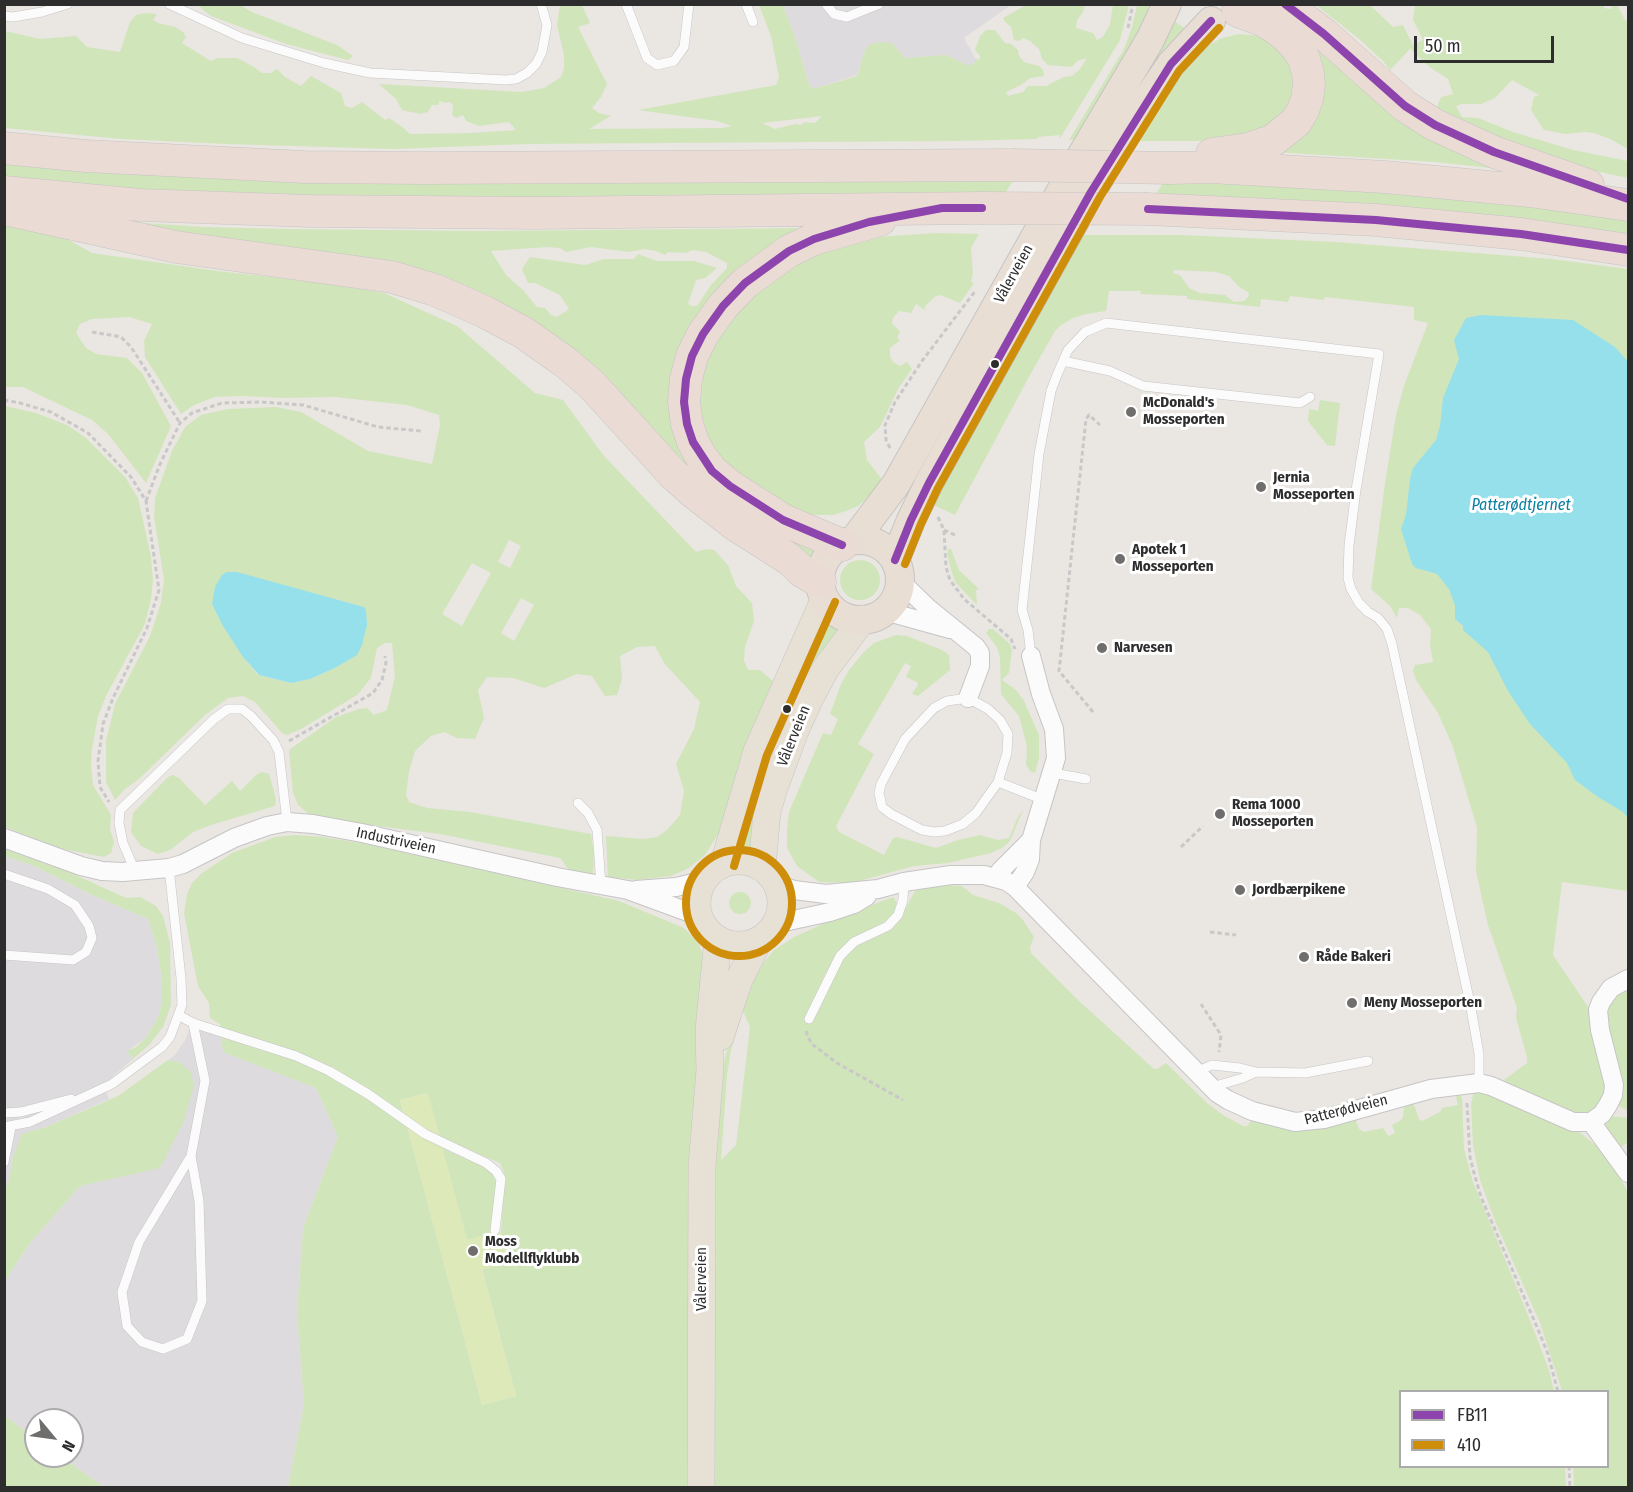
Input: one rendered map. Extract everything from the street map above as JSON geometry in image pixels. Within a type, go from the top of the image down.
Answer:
[{"type":"highway","name":"Vålerveien","points":[[848,542],[896,484],[1067,180],[1150,40],[1167,4]]},
{"type":"highway","points":[[1170,168],[1197,156],[1248,149],[1272,141],[1296,122],[1304,110],[1309,85],[1304,59],[1286,36],[1274,27],[1262,20],[1231,12],[1192,16],[1180,4]]},
{"type":"highway","points":[[1284,4],[1324,34],[1405,106],[1435,125],[1494,152],[1629,199]]},
{"type":"highway","name":"Vålerveien","points":[[897,571],[910,520],[1091,192],[1171,64],[1231,12]]},
{"type":"highway","points":[[4,148],[86,156],[305,167],[1013,165],[1211,167],[1385,177],[1519,190],[1629,205]]},
{"type":"highway","points":[[4,192],[141,205],[310,211],[535,213],[942,208],[1148,209],[1376,220],[1521,234],[1629,250]]},
{"type":"highway","points":[[4,209],[176,247],[392,277],[435,290],[485,312],[524,333],[565,362],[592,385],[672,473],[693,492],[734,524],[781,554],[823,590],[832,608],[852,619],[874,615],[892,603],[898,592],[897,571],[887,551],[878,544],[866,540],[848,542],[801,529],[730,486],[712,471],[693,442],[687,424],[684,402],[686,379],[692,356],[703,334],[723,306],[745,283],[789,250],[814,239],[869,222],[942,208]]},
{"type":"highway","points":[[823,590],[822,570],[826,560],[833,551],[848,542]]},
{"type":"main road","name":"Vålerveien","points":[[724,863],[757,751],[783,689],[812,632],[823,590]]},
{"type":"main road","name":"Vålerveien","points":[[769,876],[767,812],[795,731],[808,700],[826,669],[874,615]]},
{"type":"main road","points":[[743,861],[769,876],[781,904],[767,932],[738,945],[718,939],[703,926],[699,916],[697,898],[702,881],[708,873],[724,863],[743,861]]},
{"type":"main road","name":"Vålerveien","points":[[710,1070],[739,980],[767,932]]},
{"type":"main road","name":"Vålerveien","points":[[701,1488],[702,1166],[710,1070],[709,1030],[718,939]]},
{"type":"street","points":[[897,571],[954,630],[976,646],[980,653],[980,666],[968,698]]},
{"type":"street","points":[[874,615],[954,630]]},
{"type":"street","points":[[1015,887],[1030,859],[1031,840],[1053,773],[1056,743],[1054,729],[1035,676],[1024,655]]},
{"type":"street","name":"Industriveien","points":[[4,838],[81,866],[102,871],[135,871],[169,868],[183,864],[234,838],[267,826],[286,822],[313,824],[556,877],[628,890],[699,916]]},
{"type":"street","points":[[996,878],[1031,840]]},
{"type":"street","name":"Patterødveien","points":[[769,876],[794,890],[826,894],[878,889],[904,882],[951,875],[984,875],[1015,887],[1212,1087],[1241,1107],[1280,1120],[1295,1122],[1324,1119],[1431,1089],[1472,1083],[1498,1089],[1573,1122],[1591,1122]]},
{"type":"street","name":"Industriveien","points":[[628,890],[676,887],[702,881]]},
{"type":"street","name":"Patterødveien","points":[[767,932],[854,904],[878,889]]},
{"type":"street","points":[[1629,979],[1611,988],[1598,1010],[1600,1030],[1614,1085],[1608,1105],[1602,1114],[1591,1122],[1629,1173]]},
{"type":"lane","points":[[4,16],[22,16],[68,4]]},
{"type":"lane","points":[[169,4],[242,38],[324,63],[370,73],[506,80],[516,79],[527,73],[536,64],[542,52],[547,25],[541,4]]},
{"type":"lane","points":[[627,4],[647,58],[657,65],[674,61],[684,47],[689,4]]},
{"type":"lane","points":[[746,4],[753,22]]},
{"type":"lane","points":[[826,4],[834,14],[846,17],[879,4]]},
{"type":"lane","points":[[1024,655],[1028,630],[1022,610],[1039,454],[1052,391],[1063,361],[1068,350],[1085,332],[1106,323],[1379,354],[1356,490],[1349,545],[1348,578],[1359,603],[1388,629],[1392,644],[1472,1008],[1479,1054],[1472,1083]]},
{"type":"lane","points":[[1063,361],[1110,371],[1143,386],[1300,403],[1310,397]]},
{"type":"lane","points":[[968,698],[988,709],[1000,720],[1008,734],[1007,753],[998,782],[976,813],[963,824],[945,831],[922,830],[891,814],[882,807],[879,800],[881,784],[904,739],[934,708],[947,701],[968,698]]},
{"type":"lane","points":[[135,871],[123,843],[119,823],[120,810],[214,719],[228,709],[242,709],[251,716],[277,747],[286,822]]},
{"type":"lane","points":[[1053,773],[1086,779]]},
{"type":"lane","points":[[998,782],[1044,800]]},
{"type":"lane","points":[[578,803],[588,813],[597,830],[601,885]]},
{"type":"lane","points":[[4,1162],[8,1127],[30,1122],[112,1084],[162,1047],[170,1037],[180,1016],[182,978],[169,868]]},
{"type":"lane","points":[[4,874],[48,889],[75,905],[89,926],[92,938],[86,952],[73,960],[4,955]]},
{"type":"lane","points":[[809,1019],[840,956],[854,942],[888,926],[898,915],[903,900],[904,882]]},
{"type":"lane","points":[[180,1016],[193,1023],[296,1056],[329,1071],[368,1094],[425,1134],[486,1163],[496,1171],[501,1179],[495,1230]]},
{"type":"lane","points":[[191,1156],[199,1201],[202,1301],[187,1339],[163,1349],[142,1342],[127,1326],[122,1292],[139,1242],[191,1156],[205,1081],[193,1023]]},
{"type":"lane","points":[[1196,1072],[1212,1065],[1256,1072],[1305,1073],[1368,1061]]},
{"type":"lane","points":[[1212,1087],[1256,1072]]},
{"type":"lane","points":[[4,1113],[21,1113],[66,1099],[82,1098]]},
{"type":"path","points":[[92,332],[121,337],[131,347],[180,423]]},
{"type":"path","points":[[4,400],[51,412],[88,433],[131,477],[146,501],[159,590],[147,628],[103,724],[98,761],[100,787],[109,802],[120,810]]},
{"type":"path","points":[[146,501],[160,464],[180,423],[192,413],[222,403],[261,402],[303,405],[378,427],[421,431]]},
{"type":"path","points":[[1094,712],[1059,671],[1086,419],[1089,415],[1100,425]]},
{"type":"path","points":[[933,510],[944,530],[946,567],[950,580],[964,599],[1011,639],[1024,655]]},
{"type":"path","points":[[944,530],[955,535]]},
{"type":"path","points":[[277,747],[373,693],[382,680],[386,663],[385,656]]},
{"type":"path","points":[[1181,848],[1203,826]]},
{"type":"path","points":[[1210,932],[1236,935]]},
{"type":"path","points":[[1201,1004],[1221,1035],[1218,1056],[1225,1057]]},
{"type":"path","points":[[809,1019],[806,1028],[808,1037],[823,1053],[903,1100]]},
{"type":"path","points":[[1472,1083],[1470,1157],[1474,1173],[1481,1197],[1548,1354],[1557,1390]]},
{"type":"path","points":[[1569,1468],[1570,1488]]},
{"type":"shaded area","points":[[783,5],[1011,5],[964,38],[975,58],[972,65],[946,55],[905,58],[892,43],[865,50],[857,75],[813,89],[809,85]]},
{"type":"shaded area","points":[[5,856],[34,866],[148,919],[157,947],[162,1000],[159,1015],[146,1038],[127,1051],[133,1059],[103,1085],[109,1099],[46,1127],[23,1134],[13,1157],[9,1182],[5,1188]]},
{"type":"shaded area","points":[[191,1025],[221,1035],[224,1052],[316,1088],[338,1137],[303,1228],[297,1313],[304,1404],[288,1487],[104,1487],[77,1468],[84,1468],[84,1408],[24,1408],[24,1430],[5,1416],[5,1281],[30,1243],[80,1186],[160,1167],[179,1062],[168,1060],[175,1055]]},
{"type":"green space","points":[[1603,4],[1604,8],[1611,9],[1612,5],[1617,5],[1628,22],[1628,149],[1594,133],[1565,134],[1544,130],[1531,110],[1534,97],[1539,95],[1512,80],[1495,98],[1481,104],[1456,106],[1462,117],[1478,118],[1513,132],[1573,150],[1628,161],[1628,178],[1571,166],[1434,115],[1441,97],[1453,94],[1448,79],[1431,68],[1411,48],[1390,70],[1359,39],[1316,5],[1370,5],[1393,27],[1403,25],[1413,45],[1423,40],[1413,20],[1415,5]]},
{"type":"green space","points":[[199,5],[240,5],[252,12],[337,45],[353,56],[348,60],[286,44],[211,16]]},
{"type":"green space","points":[[560,5],[582,5],[590,23],[578,27],[607,84],[601,97],[592,108],[599,113],[611,116],[589,129],[722,128],[732,126],[717,121],[638,110],[776,85],[779,77],[771,36],[759,5],[783,5],[809,85],[813,89],[857,76],[865,50],[869,45],[879,42],[892,43],[905,58],[946,55],[972,65],[975,58],[979,60],[980,56],[975,50],[980,36],[986,30],[995,30],[1005,43],[1011,44],[1018,50],[1024,62],[1039,66],[1043,70],[1044,76],[1030,78],[1006,92],[1008,96],[1023,92],[1028,86],[1046,86],[1064,77],[1072,76],[1087,58],[1077,61],[1072,67],[1048,65],[1042,59],[1039,49],[1030,41],[1023,38],[1019,41],[1014,40],[1011,27],[1003,18],[1026,5],[1085,5],[1077,20],[1076,28],[1093,33],[1097,40],[1103,37],[1110,24],[1113,5],[1129,5],[1120,40],[1059,140],[1060,135],[1037,139],[956,141],[527,144],[393,149],[121,139],[5,128],[5,31],[40,39],[76,36],[87,47],[120,52],[130,22],[136,15],[145,13],[157,14],[153,20],[183,32],[186,37],[182,43],[211,61],[218,58],[237,58],[262,73],[271,73],[277,69],[285,77],[301,86],[311,76],[341,93],[345,106],[352,108],[362,102],[385,120],[389,118],[410,134],[516,130],[509,122],[479,126],[466,121],[463,115],[456,118],[452,115],[453,105],[450,102],[439,101],[439,105],[432,105],[428,112],[420,114],[402,110],[396,99],[379,84],[522,92],[544,88],[561,77],[564,68],[564,55],[557,25]],"holes":[[[822,116],[815,123],[806,122],[775,129],[762,123]]]},
{"type":"green space","points":[[1137,5],[1149,5],[1145,27],[1078,140],[1069,140],[1124,49]]},
{"type":"green space","points":[[1174,21],[1186,29],[1111,141],[1140,80],[1167,39]]},
{"type":"green space","points":[[1239,34],[1263,36],[1289,55],[1298,88],[1277,126],[1227,141],[1138,141],[1166,93],[1195,56],[1222,38]]},
{"type":"green space","points":[[1310,39],[1509,170],[1435,162],[1273,152],[1290,144]]},
{"type":"green space","points":[[5,161],[1014,179],[1004,195],[255,197],[5,180]]},
{"type":"green space","points":[[1164,181],[1364,188],[1628,218],[1628,237],[1154,197]]},
{"type":"green space","points":[[84,219],[204,227],[289,229],[482,231],[806,228],[744,271],[676,422],[819,547],[810,558],[711,490],[538,324]],"holes":[[[591,247],[629,252],[644,249],[665,255],[668,252],[686,253],[693,250],[706,252],[727,263],[727,268],[711,285],[697,306],[692,306],[688,304],[696,280],[705,278],[717,268],[694,261],[657,261],[638,254],[634,259],[604,259],[585,265],[530,257],[522,269],[528,283],[535,283],[560,295],[569,309],[557,317],[551,315],[545,308],[537,307],[506,275],[491,251],[560,248],[566,252]]]},
{"type":"green space","points":[[5,221],[56,233],[92,253],[384,293],[457,326],[535,393],[563,400],[604,456],[696,552],[706,549],[714,550],[728,565],[736,586],[752,603],[754,621],[745,647],[744,661],[748,670],[760,670],[773,681],[752,730],[720,831],[705,855],[689,868],[671,876],[637,880],[608,877],[606,836],[643,839],[657,837],[667,830],[680,815],[684,791],[676,764],[694,729],[700,702],[664,663],[655,646],[637,647],[620,656],[622,679],[617,695],[605,696],[592,676],[577,674],[544,688],[513,678],[487,677],[478,690],[484,718],[475,739],[457,738],[444,732],[431,736],[415,751],[409,772],[406,795],[409,802],[427,808],[470,812],[591,834],[594,852],[593,875],[569,870],[560,858],[440,834],[330,820],[310,815],[298,805],[293,793],[289,750],[336,717],[359,709],[367,708],[374,715],[387,710],[395,676],[392,643],[385,643],[377,648],[371,678],[357,695],[287,735],[282,733],[255,702],[243,696],[228,698],[205,715],[115,800],[106,782],[106,741],[115,704],[150,636],[161,603],[164,579],[154,517],[155,498],[172,451],[185,427],[201,415],[227,409],[276,407],[301,412],[368,451],[432,464],[440,425],[439,415],[407,405],[335,397],[241,396],[215,397],[194,405],[181,414],[145,357],[144,341],[152,324],[129,317],[92,319],[80,324],[76,333],[86,348],[96,354],[127,358],[142,373],[171,426],[146,483],[108,434],[92,420],[23,387],[5,387]],"holes":[[[509,540],[521,546],[510,568],[498,562]],[[472,563],[491,573],[462,626],[442,614]],[[308,592],[364,607],[357,654],[335,668],[310,679],[291,683],[258,675],[243,657]],[[521,598],[534,605],[514,641],[501,633]]]},
{"type":"green space","points":[[936,233],[979,234],[971,248],[973,274],[971,282],[974,283],[960,303],[940,295],[925,306],[925,310],[916,304],[911,313],[899,311],[893,318],[892,323],[900,332],[897,338],[900,340],[890,348],[890,356],[893,362],[900,366],[907,362],[912,369],[898,389],[880,427],[864,442],[867,460],[883,481],[870,496],[858,506],[833,515],[806,515],[793,511],[720,463],[698,422],[700,370],[738,304],[801,258],[876,237]]},
{"type":"green space","points":[[1084,235],[1181,235],[1336,242],[1551,259],[1628,269],[1628,383],[1455,605],[1455,619],[1628,775],[1628,891],[1562,882],[1553,955],[1592,1011],[1608,1079],[1602,1103],[1589,1113],[1571,1114],[1517,1089],[1504,1080],[1527,1063],[1527,1057],[1516,1018],[1517,1008],[1488,925],[1476,871],[1477,828],[1453,747],[1438,713],[1416,680],[1413,671],[1415,665],[1433,662],[1430,645],[1431,629],[1420,615],[1408,608],[1399,608],[1397,618],[1390,606],[1371,589],[1396,415],[1404,386],[1428,323],[1414,320],[1414,307],[1325,297],[1324,300],[1290,296],[1288,302],[1261,299],[1260,307],[1187,299],[1187,296],[1140,294],[1141,291],[1109,291],[1106,311],[1073,318],[1055,331],[955,515],[934,505]],"holes":[[[1174,270],[1216,272],[1229,276],[1239,287],[1248,292],[1249,296],[1244,301],[1234,302],[1225,295],[1200,293],[1189,288],[1180,275],[1173,273]]]},
{"type":"green space","points":[[1320,400],[1340,403],[1335,446],[1327,445],[1308,421],[1309,409],[1318,411]]},
{"type":"green space","points":[[5,406],[36,413],[67,425],[86,438],[125,477],[138,498],[143,520],[151,557],[153,580],[151,599],[145,624],[107,694],[98,716],[92,749],[93,785],[111,815],[110,830],[114,842],[111,853],[104,857],[62,849],[5,827]]},
{"type":"green space","points":[[948,549],[951,549],[959,570],[979,589],[976,590],[977,605],[955,582]]},
{"type":"green space","points":[[860,560],[868,561],[874,566],[879,572],[879,588],[874,594],[868,599],[860,600],[852,599],[846,594],[841,588],[840,580],[841,572],[846,566],[852,561]]},
{"type":"green space","points":[[828,624],[841,630],[755,851],[742,848],[769,752],[801,679],[821,644]]},
{"type":"green space","points":[[989,629],[993,629],[1010,644],[1012,650],[1009,673],[1002,680],[1016,690],[1024,701],[1039,735],[1039,758],[1035,773],[1031,772],[1026,765],[1027,746],[1019,716],[1001,694],[1000,658],[997,647],[986,633]]},
{"type":"green space","points":[[896,635],[907,636],[942,650],[949,655],[950,670],[918,696],[912,694],[918,685],[917,682],[906,677],[911,666],[905,663],[858,744],[874,754],[836,826],[839,832],[884,855],[893,838],[897,837],[936,848],[980,835],[998,840],[1009,838],[1023,810],[1010,841],[991,853],[948,863],[914,866],[852,883],[819,882],[797,866],[787,848],[789,812],[823,733],[831,735],[838,719],[830,714],[849,670],[874,643]]},
{"type":"green space","points":[[262,772],[269,774],[276,799],[275,806],[193,832],[170,850],[158,854],[141,846],[131,832],[133,813],[168,777],[173,775],[179,778],[205,805],[232,781],[240,791]]},
{"type":"green space","points":[[295,835],[367,844],[619,901],[684,928],[698,942],[705,960],[688,1487],[288,1487],[304,1404],[297,1313],[303,1228],[338,1137],[316,1088],[223,1052],[221,1035],[314,1067],[349,1087],[407,1126],[482,1405],[516,1396],[482,1269],[509,1262],[501,1231],[505,1175],[500,1163],[440,1138],[427,1093],[400,1100],[404,1117],[314,1060],[220,1028],[220,1024],[210,1018],[209,1003],[198,986],[184,913],[187,894],[192,883],[202,873],[232,853],[275,837]]},
{"type":"green space","points":[[4,849],[69,872],[126,898],[140,897],[156,906],[163,916],[170,943],[171,1005],[163,1027],[149,1045],[133,1059],[127,1051],[146,1038],[159,1015],[162,1000],[157,947],[148,919],[34,866],[5,856]]},
{"type":"green space","points":[[929,886],[962,886],[973,895],[999,903],[1016,913],[1034,937],[1030,947],[1031,953],[1078,1000],[1154,1069],[1166,1063],[1207,1103],[1243,1126],[1247,1126],[1252,1120],[1355,1118],[1359,1129],[1364,1132],[1383,1128],[1388,1136],[1395,1133],[1392,1125],[1403,1117],[1404,1105],[1412,1101],[1422,1121],[1440,1112],[1442,1108],[1458,1105],[1455,1092],[1457,1092],[1462,1098],[1464,1149],[1473,1182],[1530,1320],[1549,1370],[1554,1390],[1399,1390],[1399,1468],[1565,1468],[1566,1487],[714,1488],[716,1161],[721,1088],[729,1042],[756,972],[774,950],[794,937],[825,923],[893,897],[898,905],[895,912],[883,923],[845,944],[825,974],[813,1001],[839,964],[858,943],[888,929],[899,921],[915,891]],"holes":[[[743,1011],[750,1027],[736,1145],[721,1160],[727,1075],[731,1050]]]},
{"type":"green space","points":[[736,892],[744,892],[751,899],[751,907],[744,914],[736,914],[729,907],[729,899]]},
{"type":"green space","points":[[1628,986],[1628,1111],[1617,1105],[1605,1008],[1609,1000]]},
{"type":"green space","points":[[168,1060],[179,1062],[190,1071],[194,1085],[184,1121],[160,1168],[80,1186],[30,1243],[5,1281],[5,1188],[22,1134],[46,1127],[118,1096]]},
{"type":"green space","points":[[1474,1090],[1506,1097],[1579,1132],[1598,1147],[1617,1171],[1628,1193],[1628,1487],[1574,1487],[1573,1468],[1609,1468],[1609,1390],[1562,1390],[1540,1323],[1495,1221],[1480,1180],[1473,1145],[1471,1105]]},
{"type":"green space","name":"Moss Modellflyklubb","points":[[428,1093],[467,1240],[501,1231],[509,1262],[482,1270],[516,1396],[482,1405],[400,1100]]},
{"type":"green space","points":[[1610,1116],[1628,1118],[1628,1142],[1621,1147],[1607,1129],[1606,1124]]},
{"type":"green space","points":[[442,1148],[484,1167],[493,1174],[496,1182],[492,1234],[467,1240]]},
{"type":"green space","points":[[5,1416],[24,1430],[24,1468],[77,1468],[104,1487],[5,1487]]},
{"type":"water","name":"Patterødtjernet","points":[[1481,315],[1573,320],[1615,347],[1628,362],[1628,818],[1623,812],[1575,780],[1567,763],[1530,724],[1508,691],[1488,652],[1463,630],[1463,626],[1455,619],[1455,605],[1449,589],[1437,574],[1416,568],[1412,564],[1401,529],[1406,515],[1413,468],[1436,440],[1443,398],[1459,359],[1454,340],[1466,318]]},
{"type":"water","points":[[227,572],[237,572],[364,607],[367,625],[357,655],[310,679],[291,683],[259,675],[243,657],[212,604],[215,587],[222,575]]},
{"type":"transit line","name":"FB11","points":[[1285,4],[1324,34],[1405,106],[1435,125],[1494,152],[1628,199]]},
{"type":"transit line","name":"FB11","points":[[895,560],[929,483],[1091,192],[1171,64],[1211,21]]},
{"type":"transit line","name":"410","points":[[905,564],[938,488],[1100,197],[1179,71],[1219,28]]},
{"type":"transit line","name":"FB11","points":[[842,545],[783,520],[730,486],[712,471],[693,442],[687,424],[684,402],[686,379],[692,356],[703,334],[723,306],[745,283],[789,251],[814,239],[869,222],[942,208],[982,208]]},
{"type":"transit line","name":"FB11","points":[[1148,209],[1376,220],[1521,234],[1628,250]]},
{"type":"transit line","name":"410","points":[[734,866],[767,755],[835,602]]},
{"type":"transit line","name":"410","points":[[739,850],[759,854],[776,866],[788,883],[792,903],[788,923],[776,940],[759,952],[739,956],[719,952],[702,940],[690,923],[686,903],[690,883],[702,866],[719,854],[739,850]]},
{"type":"place","name":"McDonald's Mosseporten","points":[[1131,412]]},
{"type":"place","name":"Jernia Mosseporten","points":[[1261,487]]},
{"type":"place","name":"Apotek 1 Mosseporten","points":[[1120,559]]},
{"type":"place","name":"Narvesen","points":[[1102,648]]},
{"type":"place","name":"Rema 1000 Mosseporten","points":[[1220,814]]},
{"type":"place","name":"Jordbærpikene","points":[[1240,890]]},
{"type":"place","name":"Råde Bakeri","points":[[1304,957]]},
{"type":"place","name":"Meny Mosseporten","points":[[1352,1003]]},
{"type":"place","name":"Moss Modellflyklubb","points":[[473,1251]]}]
